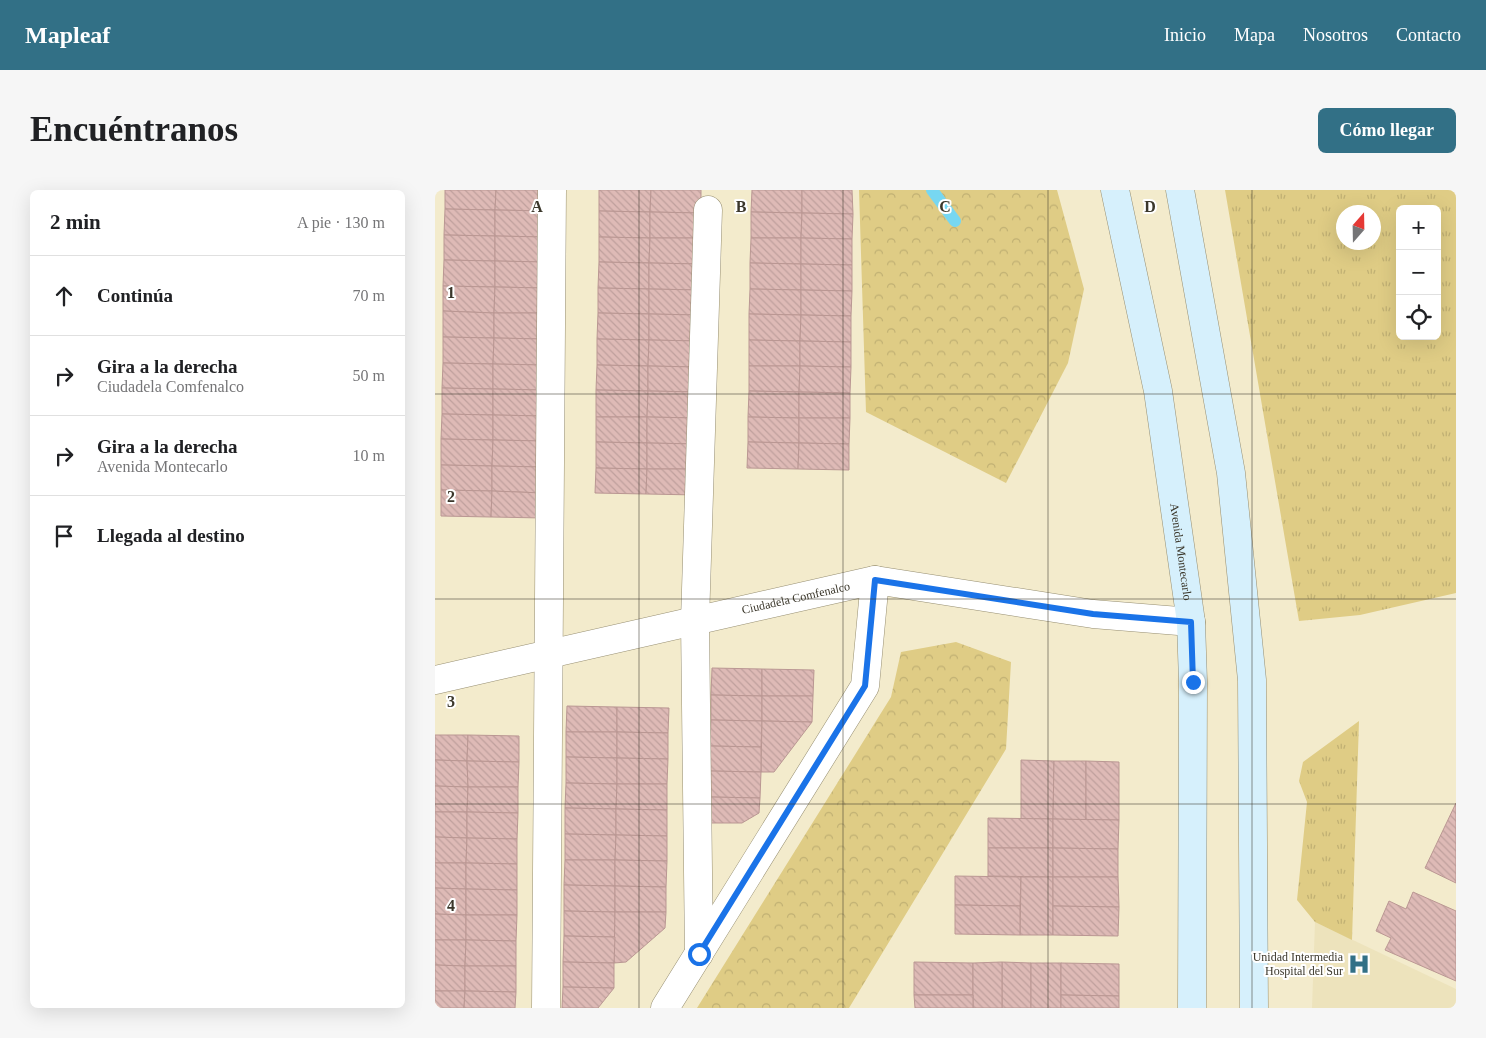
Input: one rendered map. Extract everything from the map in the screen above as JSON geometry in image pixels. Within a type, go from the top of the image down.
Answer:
[{"type":"main road","name":"Avenida Montecarlo","points":[[1115,190],[1158,391],[1191,622],[1193,682],[1192,1008]]},
{"type":"main road","points":[[1179,190],[1231,473],[1252,680],[1254,1008]]},
{"type":"street","points":[[546,1008],[552,190]]},
{"type":"street","points":[[699,954],[695,621],[708,210]]},
{"type":"street","points":[[665,1008],[865,686],[875,580]]},
{"type":"street","name":"Ciudadela Comfenalco","points":[[435,680],[875,580],[1093,614],[1191,622]]},
{"type":"shaded area","name":"Unidad Intermedia Hospital del Sur","points":[[1315,922],[1456,989],[1456,1008],[1312,1008]]},
{"type":"green space","points":[[859,190],[1057,190],[1084,289],[1068,363],[1006,483],[866,412]]},
{"type":"green space","points":[[1225,190],[1456,190],[1456,593],[1360,615],[1299,621]]},
{"type":"green space","points":[[956,642],[1011,662],[1006,749],[849,1008],[697,1008],[891,697],[901,652]]},
{"type":"green space","points":[[1359,721],[1352,940],[1315,922],[1297,900],[1307,802],[1299,781],[1303,762]]},
{"type":"building","points":[[445,190],[496,190],[495,210],[445,209]]},
{"type":"building","points":[[496,190],[547,190],[547,211],[495,210]]},
{"type":"building","points":[[599,190],[651,190],[650,212],[599,211]]},
{"type":"building","points":[[651,190],[701,190],[701,213],[650,212]]},
{"type":"building","points":[[752,190],[802,190],[802,213],[751,212]]},
{"type":"building","points":[[802,190],[852,190],[853,214],[802,213]]},
{"type":"building","points":[[445,209],[495,210],[495,236],[444,235]]},
{"type":"building","points":[[495,210],[547,211],[546,237],[495,236]]},
{"type":"building","points":[[599,211],[650,212],[650,238],[599,237]]},
{"type":"building","points":[[650,212],[701,213],[700,238],[650,238]]},
{"type":"building","points":[[751,212],[802,213],[801,238],[751,238]]},
{"type":"building","points":[[802,213],[853,214],[852,239],[801,238]]},
{"type":"building","points":[[444,235],[495,236],[495,261],[444,260]]},
{"type":"building","points":[[495,236],[546,237],[546,262],[495,261]]},
{"type":"building","points":[[599,237],[650,238],[649,263],[599,262]]},
{"type":"building","points":[[650,238],[700,238],[700,264],[649,263]]},
{"type":"building","points":[[751,238],[801,238],[801,264],[750,263]]},
{"type":"building","points":[[801,238],[852,239],[852,265],[801,264]]},
{"type":"building","points":[[444,260],[495,261],[495,287],[443,286]]},
{"type":"building","points":[[495,261],[546,262],[545,288],[495,287]]},
{"type":"building","points":[[599,262],[649,263],[649,289],[598,288]]},
{"type":"building","points":[[649,263],[700,264],[700,290],[649,289]]},
{"type":"building","points":[[750,263],[801,264],[801,290],[750,289]]},
{"type":"building","points":[[801,264],[852,265],[852,291],[801,290]]},
{"type":"building","points":[[443,286],[495,287],[494,313],[443,311]]},
{"type":"building","points":[[495,287],[545,288],[545,313],[494,313]]},
{"type":"building","points":[[598,288],[649,289],[649,314],[598,313]]},
{"type":"building","points":[[649,289],[700,290],[700,315],[649,314]]},
{"type":"building","points":[[750,289],[801,290],[801,315],[749,314]]},
{"type":"building","points":[[801,290],[852,291],[851,316],[801,315]]},
{"type":"building","points":[[443,311],[494,313],[494,338],[443,337]]},
{"type":"building","points":[[494,313],[545,313],[544,339],[494,338]]},
{"type":"building","points":[[598,313],[649,314],[649,340],[597,339]]},
{"type":"building","points":[[649,314],[700,315],[699,341],[649,340]]},
{"type":"building","points":[[749,314],[801,315],[800,341],[749,340]]},
{"type":"building","points":[[801,315],[851,316],[851,342],[800,341]]},
{"type":"building","points":[[443,337],[494,338],[493,364],[443,363]]},
{"type":"building","points":[[494,338],[544,339],[545,365],[493,364]]},
{"type":"building","points":[[597,339],[649,340],[648,366],[597,365]]},
{"type":"building","points":[[649,340],[699,341],[698,367],[648,366]]},
{"type":"building","points":[[749,340],[800,341],[800,366],[749,366]]},
{"type":"building","points":[[800,341],[851,342],[851,367],[800,366]]},
{"type":"building","points":[[443,363],[493,364],[493,389],[442,388]]},
{"type":"building","points":[[493,364],[545,365],[544,390],[493,389]]},
{"type":"building","points":[[597,365],[648,366],[648,391],[596,390]]},
{"type":"building","points":[[648,366],[698,367],[699,392],[648,391]]},
{"type":"building","points":[[749,366],[800,366],[799,392],[749,391]]},
{"type":"building","points":[[800,366],[851,367],[850,393],[799,392]]},
{"type":"building","points":[[442,388],[493,389],[493,415],[442,414]]},
{"type":"building","points":[[493,389],[544,390],[544,416],[493,415]]},
{"type":"building","points":[[596,390],[648,391],[647,417],[596,417]]},
{"type":"building","points":[[648,391],[699,392],[698,418],[647,417]]},
{"type":"building","points":[[749,391],[799,392],[799,418],[748,417]]},
{"type":"building","points":[[799,392],[850,393],[850,418],[799,418]]},
{"type":"building","points":[[442,414],[493,415],[493,440],[441,439]]},
{"type":"building","points":[[493,415],[544,416],[543,441],[493,440]]},
{"type":"building","points":[[596,417],[647,417],[647,443],[596,442]]},
{"type":"building","points":[[647,417],[698,418],[698,444],[647,443]]},
{"type":"building","points":[[748,417],[799,418],[799,443],[748,442]]},
{"type":"building","points":[[799,418],[850,418],[849,444],[799,443]]},
{"type":"building","points":[[441,439],[493,440],[492,466],[441,465]]},
{"type":"building","points":[[493,440],[543,441],[543,467],[492,466]]},
{"type":"building","points":[[596,442],[647,443],[647,469],[596,468]]},
{"type":"building","points":[[748,442],[799,443],[798,469],[747,468]]},
{"type":"building","points":[[647,443],[698,444],[697,469],[647,469]]},
{"type":"building","points":[[799,443],[849,444],[849,470],[798,469]]},
{"type":"building","points":[[441,465],[492,466],[492,491],[441,490]]},
{"type":"building","points":[[492,466],[543,467],[543,493],[492,491]]},
{"type":"building","points":[[596,468],[647,469],[646,494],[595,493]]},
{"type":"building","points":[[647,469],[697,469],[697,495],[646,494]]},
{"type":"building","points":[[441,490],[492,491],[491,517],[441,516]]},
{"type":"building","points":[[492,491],[543,493],[543,518],[491,517]]},
{"type":"building","points":[[712,668],[762,669],[762,696],[711,695]]},
{"type":"building","points":[[762,669],[814,670],[813,696],[762,696]]},
{"type":"building","points":[[711,695],[762,696],[762,721],[711,720]]},
{"type":"building","points":[[762,696],[813,696],[812,722],[762,721]]},
{"type":"building","points":[[567,706],[617,707],[617,732],[566,732]]},
{"type":"building","points":[[617,707],[669,708],[668,733],[617,732]]},
{"type":"building","points":[[711,720],[762,721],[761,747],[710,746]]},
{"type":"building","points":[[762,721],[812,722],[774,772],[761,772]]},
{"type":"building","points":[[566,732],[617,732],[617,758],[566,757]]},
{"type":"building","points":[[617,732],[668,733],[668,759],[617,758]]},
{"type":"building","points":[[435,735],[468,735],[467,761],[435,760]]},
{"type":"building","points":[[468,735],[519,736],[519,762],[467,761]]},
{"type":"building","points":[[710,746],[761,747],[761,772],[710,771]]},
{"type":"building","points":[[566,757],[617,758],[617,784],[566,783]]},
{"type":"building","points":[[617,758],[668,759],[667,784],[617,784]]},
{"type":"building","points":[[435,760],[467,761],[468,787],[435,786]]},
{"type":"building","points":[[1021,760],[1054,761],[1053,819],[1021,819]]},
{"type":"building","points":[[467,761],[519,762],[518,787],[468,787]]},
{"type":"building","points":[[1054,761],[1086,761],[1086,820],[1053,819]]},
{"type":"building","points":[[1086,761],[1119,762],[1119,820],[1086,820]]},
{"type":"building","points":[[710,771],[761,772],[760,798],[710,797]]},
{"type":"building","points":[[566,783],[617,784],[616,809],[565,808]]},
{"type":"building","points":[[617,784],[667,784],[667,810],[616,809]]},
{"type":"building","points":[[435,786],[468,787],[467,812],[435,812]]},
{"type":"building","points":[[468,787],[518,787],[518,813],[467,812]]},
{"type":"building","points":[[710,797],[760,798],[759,813],[742,823],[709,823]]},
{"type":"building","points":[[1456,803],[1456,883],[1425,868]]},
{"type":"building","points":[[565,808],[616,809],[616,835],[565,834]]},
{"type":"building","points":[[616,809],[667,810],[667,836],[616,835]]},
{"type":"building","points":[[435,812],[467,812],[467,838],[435,837]]},
{"type":"building","points":[[467,812],[518,813],[517,839],[467,838]]},
{"type":"building","points":[[988,818],[1053,819],[1053,848],[988,848]]},
{"type":"building","points":[[1053,819],[1119,820],[1118,849],[1053,848]]},
{"type":"building","points":[[565,834],[616,835],[615,860],[565,860]]},
{"type":"building","points":[[616,835],[667,836],[667,861],[615,860]]},
{"type":"building","points":[[435,837],[467,838],[466,863],[435,863]]},
{"type":"building","points":[[467,838],[517,839],[517,864],[466,863]]},
{"type":"building","points":[[988,848],[1053,848],[1053,877],[988,876]]},
{"type":"building","points":[[1053,848],[1118,849],[1118,877],[1053,877]]},
{"type":"building","points":[[565,860],[615,860],[615,886],[564,885]]},
{"type":"building","points":[[615,860],[667,861],[666,887],[615,886]]},
{"type":"building","points":[[435,863],[466,863],[466,889],[435,888]]},
{"type":"building","points":[[466,863],[517,864],[517,890],[466,889]]},
{"type":"building","points":[[955,876],[1021,877],[1020,906],[955,905]]},
{"type":"building","points":[[1021,877],[1053,877],[1053,935],[1020,935]]},
{"type":"building","points":[[1053,877],[1118,877],[1119,907],[1053,906]]},
{"type":"building","points":[[564,885],[615,886],[615,912],[564,911]]},
{"type":"building","points":[[615,886],[666,887],[666,912],[615,912]]},
{"type":"building","points":[[435,888],[466,889],[466,915],[435,914]]},
{"type":"building","points":[[466,889],[517,890],[517,915],[466,915]]},
{"type":"building","points":[[1413,892],[1456,911],[1456,981],[1385,950],[1391,938],[1376,931],[1389,901],[1406,909]]},
{"type":"building","points":[[955,905],[1020,906],[1020,935],[955,934]]},
{"type":"building","points":[[1053,906],[1119,907],[1118,936],[1053,935]]},
{"type":"building","points":[[564,911],[615,912],[615,937],[564,936]]},
{"type":"building","points":[[615,912],[666,912],[665,928],[626,962],[614,963]]},
{"type":"building","points":[[435,914],[466,915],[466,940],[435,940]]},
{"type":"building","points":[[466,915],[517,915],[516,941],[466,940]]},
{"type":"building","points":[[564,936],[615,937],[614,963],[563,962]]},
{"type":"building","points":[[435,940],[466,940],[465,966],[435,965]]},
{"type":"building","points":[[466,940],[516,941],[516,966],[465,966]]},
{"type":"building","points":[[563,962],[614,963],[614,988],[563,987]]},
{"type":"building","points":[[914,962],[973,963],[973,995],[914,995]]},
{"type":"building","points":[[1002,962],[1031,963],[1031,1008],[1002,1008]]},
{"type":"building","points":[[1002,962],[1002,1008],[973,1008],[973,963]]},
{"type":"building","points":[[1031,963],[1061,963],[1061,1008],[1031,1008]]},
{"type":"building","points":[[1061,963],[1119,964],[1119,996],[1061,995]]},
{"type":"building","points":[[435,965],[465,966],[465,991],[435,991]]},
{"type":"building","points":[[465,966],[516,966],[516,992],[465,991]]},
{"type":"building","points":[[563,987],[614,988],[598,1008],[562,1008]]},
{"type":"building","points":[[435,991],[465,991],[464,1008],[435,1008]]},
{"type":"building","points":[[465,991],[516,992],[515,1008],[464,1008]]},
{"type":"building","points":[[914,995],[973,995],[973,1008],[915,1008]]},
{"type":"building","points":[[1061,995],[1119,996],[1119,1008],[1061,1008]]},
{"type":"waterway","points":[[932,190],[955,221]]},
{"type":"place","name":"Unidad Intermedia Hospital del Sur","points":[[1359,964]]},
{"type":"route","points":[[699,954],[865,686],[875,580],[1093,614],[1191,622],[1193,682]]}]
